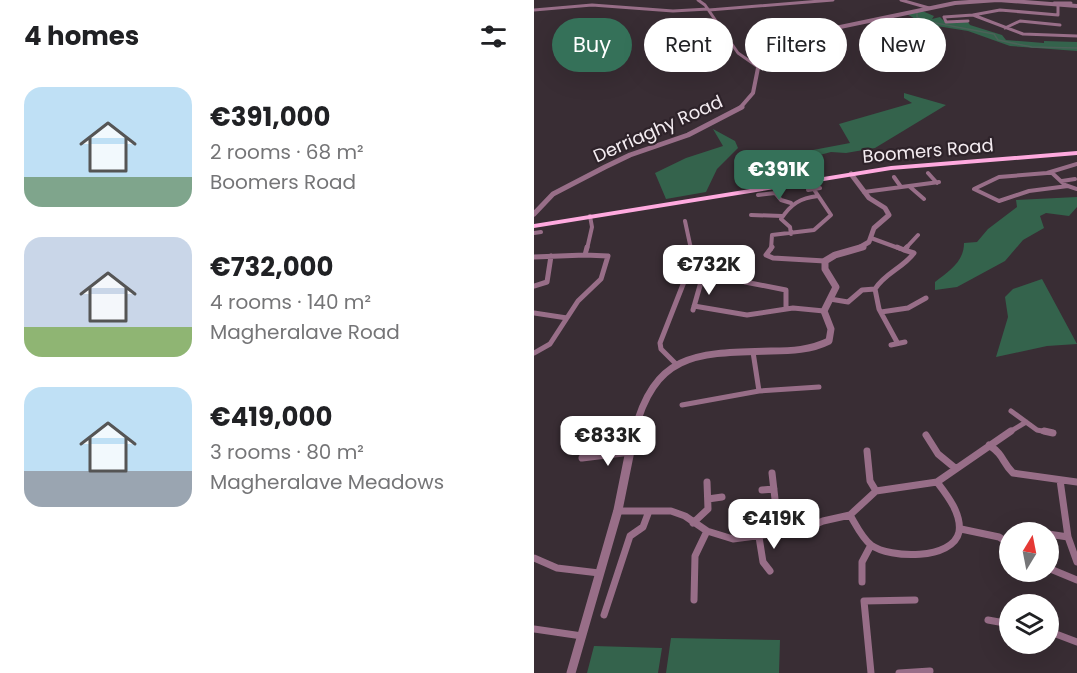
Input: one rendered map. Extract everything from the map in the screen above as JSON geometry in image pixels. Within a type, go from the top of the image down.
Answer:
[{"type":"main road","name":"Boomers Road","points":[[534,226],[915,165],[1077,153]]},
{"type":"street","points":[[698,0],[708,10],[738,53],[745,58]]},
{"type":"street","points":[[534,10],[592,5],[673,11],[708,10],[833,0]]},
{"type":"street","points":[[900,0],[929,8]]},
{"type":"street","points":[[847,25],[954,2],[998,0],[1058,5],[1073,3]]},
{"type":"street","points":[[1037,0],[1045,4]]},
{"type":"street","points":[[1052,3],[1073,3]]},
{"type":"street","points":[[968,21],[946,21],[944,17],[1004,11],[1058,15],[1058,5]]},
{"type":"street","points":[[973,15],[1027,34],[1077,36]]},
{"type":"street","points":[[1005,28],[1017,21],[1060,25]]},
{"type":"street","name":"Derriaghy Road","points":[[534,212],[553,194],[630,155],[679,138],[742,107],[753,93],[757,72]]},
{"type":"street","points":[[1068,186],[1029,191],[999,201],[975,190],[975,187],[999,177],[1051,172],[1077,164]]},
{"type":"street","points":[[1051,172],[1068,186],[1077,189]]},
{"type":"street","points":[[820,188],[812,189],[831,215],[814,230],[772,235],[773,244],[767,255],[788,262],[811,259],[825,261],[836,255],[864,247],[871,238],[874,228],[886,219],[888,212],[864,192],[851,174]]},
{"type":"street","points":[[929,176],[938,183]]},
{"type":"street","points":[[894,177],[902,187]]},
{"type":"street","points":[[1062,181],[1075,179]]},
{"type":"street","points":[[864,192],[938,183]]},
{"type":"street","points":[[909,186],[924,199]]},
{"type":"street","points":[[1024,186],[1029,191]]},
{"type":"street","points":[[762,196],[775,193],[781,200],[791,203]]},
{"type":"street","points":[[791,234],[790,227],[781,219],[791,203],[800,198],[818,196]]},
{"type":"street","points":[[751,215],[782,216]]},
{"type":"street","points":[[585,255],[592,227],[590,216]]},
{"type":"street","points":[[677,365],[661,349],[660,343],[693,260],[685,222],[692,223]]},
{"type":"street","points":[[904,250],[918,235]]},
{"type":"street","points":[[830,299],[848,302],[862,290],[875,289],[886,276],[909,263],[914,253],[871,238]]},
{"type":"street","points":[[534,286],[548,282],[551,256]]},
{"type":"street","points":[[534,258],[608,256],[603,275],[578,301],[550,344],[534,353]]},
{"type":"street","points":[[571,673],[617,511],[646,396],[662,376],[677,365],[716,351],[734,349],[753,352],[822,346],[832,335],[824,311],[836,284],[825,269],[825,261]]},
{"type":"street","points":[[703,275],[693,308],[747,315],[802,308],[824,311]]},
{"type":"street","points":[[744,282],[786,290],[786,309]]},
{"type":"street","points":[[875,289],[881,312],[894,343],[905,342]]},
{"type":"street","points":[[881,312],[908,308],[926,298]]},
{"type":"street","points":[[534,313],[567,318]]},
{"type":"street","points":[[753,352],[759,391]]},
{"type":"street","points":[[682,405],[759,391],[819,387]]},
{"type":"street","points":[[1011,411],[1037,430],[1053,433]]},
{"type":"street","points":[[617,511],[671,511],[685,516],[706,531],[733,538],[779,534],[850,515],[876,491],[937,482],[1026,422]]},
{"type":"street","points":[[926,435],[955,468]]},
{"type":"street","points":[[989,445],[1002,454],[1006,466],[1013,473],[1077,482]]},
{"type":"street","points":[[582,458],[631,452]]},
{"type":"street","points":[[865,455],[870,481],[876,491]]},
{"type":"street","points":[[772,473],[779,534]]},
{"type":"street","points":[[1060,480],[1068,537],[1077,562]]},
{"type":"street","points":[[693,523],[708,509],[707,482]]},
{"type":"street","points":[[850,515],[871,545],[894,555],[932,554],[947,550],[958,540],[961,528],[948,496],[937,482]]},
{"type":"street","points":[[762,490],[774,489]]},
{"type":"street","points":[[708,499],[722,497]]},
{"type":"street","points":[[604,615],[630,536],[643,527],[649,511]]},
{"type":"street","points":[[961,528],[989,534],[999,539]]},
{"type":"street","points":[[694,600],[693,558],[697,544],[706,531]]},
{"type":"street","points":[[1059,536],[1068,537]]},
{"type":"street","points":[[759,537],[763,562],[770,571]]},
{"type":"street","points":[[862,582],[860,570],[863,554],[871,545]]},
{"type":"street","points":[[534,558],[556,568],[599,573]]},
{"type":"street","points":[[1059,573],[1077,580]]},
{"type":"street","points":[[872,673],[864,602],[915,600]]},
{"type":"street","points":[[988,620],[999,622]]},
{"type":"street","points":[[534,629],[582,636]]},
{"type":"street","points":[[1059,635],[1077,642]]},
{"type":"street","points":[[899,673],[930,671]]},
{"type":"green space","points":[[920,10],[934,16],[933,18],[914,18],[905,13]]},
{"type":"green space","points":[[946,22],[968,22],[970,25],[1002,35],[1006,40],[1044,43],[1044,41],[1077,42],[1077,51],[1010,46],[968,31],[946,28]]},
{"type":"green space","points":[[904,93],[946,105],[875,148],[846,153],[831,152],[786,164],[776,157],[850,143],[839,124],[912,103],[904,98]]},
{"type":"green space","points":[[713,129],[735,141],[738,148],[717,169],[706,192],[666,199],[655,173],[686,158],[723,146]]},
{"type":"green space","points":[[1077,197],[1077,207],[1069,216],[1046,213],[1040,216],[1044,228],[1023,240],[1005,261],[957,287],[935,290],[935,282],[959,261],[964,243],[977,242],[988,229],[1017,207],[1016,200]]},
{"type":"green space","points":[[1042,279],[1077,344],[1047,346],[996,357],[1008,317],[1005,297],[1013,289]]},
{"type":"green space","points":[[671,638],[780,640],[779,673],[666,673]]},
{"type":"green space","points":[[594,646],[662,648],[658,673],[587,673]]},
{"type":"waterway","points":[[917,12],[917,17],[925,21],[994,34],[998,40],[1032,47],[1077,48]]}]
